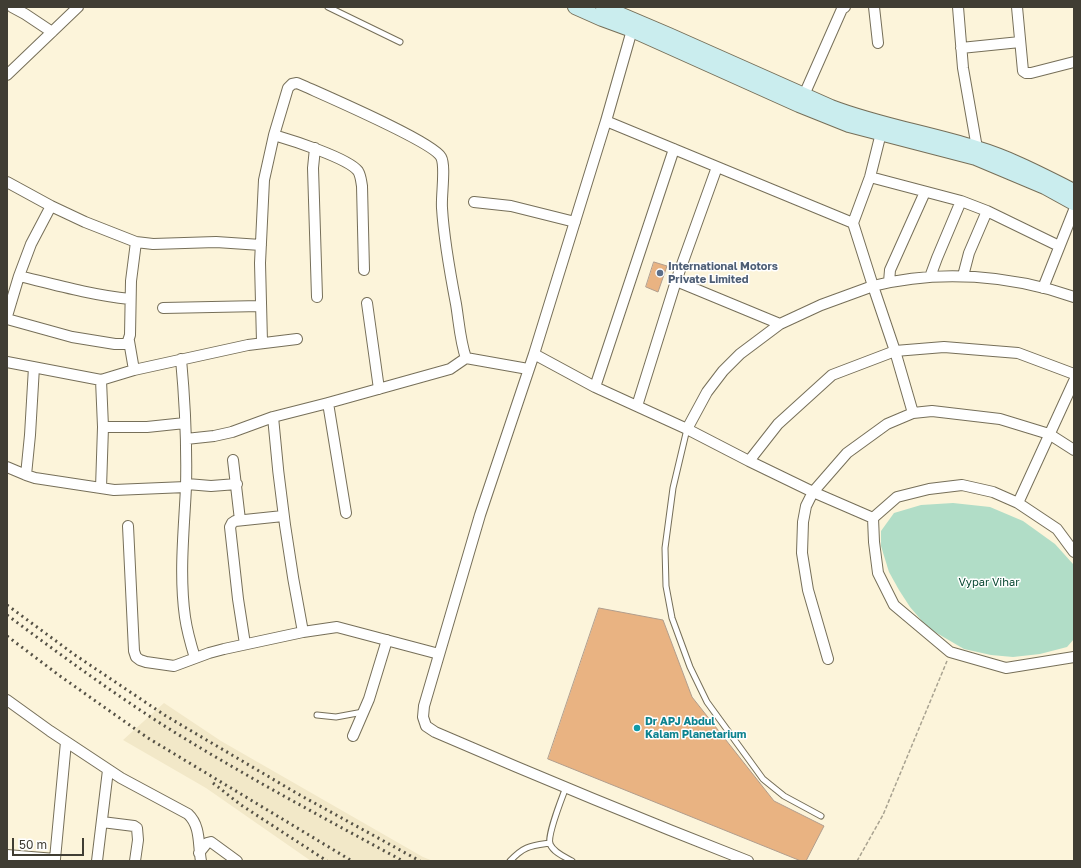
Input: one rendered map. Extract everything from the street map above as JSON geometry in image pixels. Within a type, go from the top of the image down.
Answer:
[{"type":"main road","points":[[575,7],[632,30],[799,105],[849,125],[976,158],[1045,187],[1074,203]]},
{"type":"main road","points":[[603,7],[669,34],[804,95],[858,117],[977,148],[1013,162],[1074,190]]},
{"type":"street","points":[[12,7],[52,32]]},
{"type":"street","points":[[7,75],[11,66],[52,32],[78,7]]},
{"type":"street","points":[[804,95],[842,9],[845,7]]},
{"type":"street","points":[[874,7],[878,43]]},
{"type":"street","points":[[958,7],[966,89],[977,148]]},
{"type":"street","points":[[1017,7],[1022,66],[1026,73],[1074,62]]},
{"type":"street","points":[[632,30],[606,121],[534,354],[480,515],[424,706],[423,717],[426,726],[442,735],[566,788],[748,861]]},
{"type":"street","points":[[961,48],[1020,42]]},
{"type":"street","points":[[262,342],[260,245],[264,180],[274,135],[288,88],[292,84],[297,83],[408,135],[434,150],[442,157],[442,208],[448,260],[462,343],[466,358]]},
{"type":"street","points":[[606,121],[852,223]]},
{"type":"street","points":[[881,133],[870,177],[852,223],[895,351],[913,413]]},
{"type":"street","points":[[274,135],[315,148],[351,165],[357,170],[362,186],[364,270]]},
{"type":"street","points":[[315,148],[313,168],[318,297]]},
{"type":"street","points":[[595,387],[674,149]]},
{"type":"street","points":[[637,406],[676,281],[717,167]]},
{"type":"street","points":[[870,177],[961,201],[987,211],[1059,246]]},
{"type":"street","points":[[7,182],[51,206],[85,222],[136,242],[153,244],[216,242],[260,245]]},
{"type":"street","points":[[889,282],[890,270],[925,192]]},
{"type":"street","points":[[930,277],[961,201]]},
{"type":"street","points":[[474,202],[510,206],[575,222]]},
{"type":"street","points":[[7,316],[19,276],[31,244],[51,206]]},
{"type":"street","points":[[1043,288],[1074,210]]},
{"type":"street","points":[[963,276],[969,253],[987,211]]},
{"type":"street","points":[[134,370],[129,341],[130,299],[136,242]]},
{"type":"street","points":[[19,276],[81,292],[130,299]]},
{"type":"street","points":[[687,429],[708,392],[723,370],[740,354],[780,324],[821,305],[873,286],[889,282],[930,277],[963,276],[1008,280],[1074,297]]},
{"type":"street","points":[[676,281],[780,324]]},
{"type":"street","points":[[368,303],[379,389]]},
{"type":"street","points":[[162,308],[261,306]]},
{"type":"street","points":[[7,319],[72,337],[123,345],[127,344],[129,341]]},
{"type":"street","points":[[7,362],[101,380],[134,370],[262,342],[297,339]]},
{"type":"street","points":[[749,461],[778,424],[832,375],[895,351],[944,347],[1018,353],[1074,374]]},
{"type":"street","points":[[534,354],[595,387],[687,429],[813,492],[873,518]]},
{"type":"street","points":[[186,439],[214,436],[232,432],[273,417],[450,369],[466,358],[528,369]]},
{"type":"street","points":[[181,360],[186,439],[186,487],[182,590],[189,639],[195,658]]},
{"type":"street","points":[[26,475],[34,367]]},
{"type":"street","points":[[101,380],[103,427],[101,488]]},
{"type":"street","points":[[1018,503],[1074,381]]},
{"type":"street","points":[[328,403],[346,514]]},
{"type":"street","points":[[828,659],[808,590],[802,553],[803,522],[806,506],[813,492],[847,453],[887,424],[913,413],[932,411],[1000,419],[1049,434],[1074,450]]},
{"type":"street","points":[[273,417],[277,472],[283,516],[303,632]]},
{"type":"street","points":[[103,427],[141,427],[185,423]]},
{"type":"street","points":[[233,460],[240,520]]},
{"type":"street","points":[[7,467],[26,475],[101,488],[129,490],[186,487],[187,484],[211,486],[237,484]]},
{"type":"street","points":[[873,518],[897,497],[929,489],[962,485],[993,492],[1018,503],[1057,529],[1074,552]]},
{"type":"street","points":[[246,644],[238,599],[230,527],[235,521],[283,516]]},
{"type":"street","points":[[873,518],[878,573],[894,605],[950,652],[1006,668],[1074,657]]},
{"type":"street","points":[[128,526],[133,637],[136,657],[146,662],[174,666],[209,653],[246,644],[303,632],[337,627],[439,654]]},
{"type":"street","points":[[354,736],[369,698],[387,640]]},
{"type":"street","points":[[7,700],[108,770],[132,785],[188,814],[196,824],[200,857]]},
{"type":"street","points":[[7,855],[55,860],[66,742]]},
{"type":"street","points":[[97,861],[108,770]]},
{"type":"street","points":[[102,822],[134,826],[137,828],[138,840],[135,861]]},
{"type":"street","points":[[200,857],[207,843],[211,842],[237,861]]},
{"type":"lane","points":[[328,7],[400,42]]},
{"type":"lane","points":[[687,429],[673,488],[665,548],[666,586],[672,618],[690,667],[707,702],[763,779],[784,796],[821,816]]},
{"type":"lane","points":[[317,715],[336,717],[363,712]]},
{"type":"lane","points":[[566,788],[550,834],[550,843],[556,851],[572,861]]},
{"type":"lane","points":[[510,861],[520,851],[526,848],[550,843]]},
{"type":"path","points":[[857,861],[883,815],[950,652]]},
{"type":"shaded area","points":[[164,703],[221,741],[423,857],[433,861],[311,861],[206,788],[123,740]]},
{"type":"green space","name":"Vypar Vihar","points":[[953,503],[990,507],[1023,521],[1055,544],[1073,564],[1074,639],[1067,647],[1040,654],[1013,657],[991,655],[964,649],[928,628],[910,607],[889,572],[881,546],[881,531],[894,513],[921,505]]},
{"type":"building","points":[[654,262],[667,266],[658,292],[646,287]]},
{"type":"building","name":"Dr APJ Abdul Kalam Planetarium","points":[[599,608],[663,620],[692,697],[774,801],[824,826],[806,861],[801,861],[548,759]]},
{"type":"railway","points":[[7,605],[75,655],[166,716],[298,794],[420,861]]},
{"type":"railway","points":[[7,615],[84,672],[163,725],[252,778],[403,861]]},
{"type":"railway","points":[[7,636],[60,676],[148,738],[352,861]]},
{"type":"railway","points":[[213,783],[241,805],[327,861]]},
{"type":"place","name":"International Motors Private Limited","points":[[660,273]]},
{"type":"place","name":"Dr APJ Abdul Kalam Planetarium","points":[[637,728]]}]
